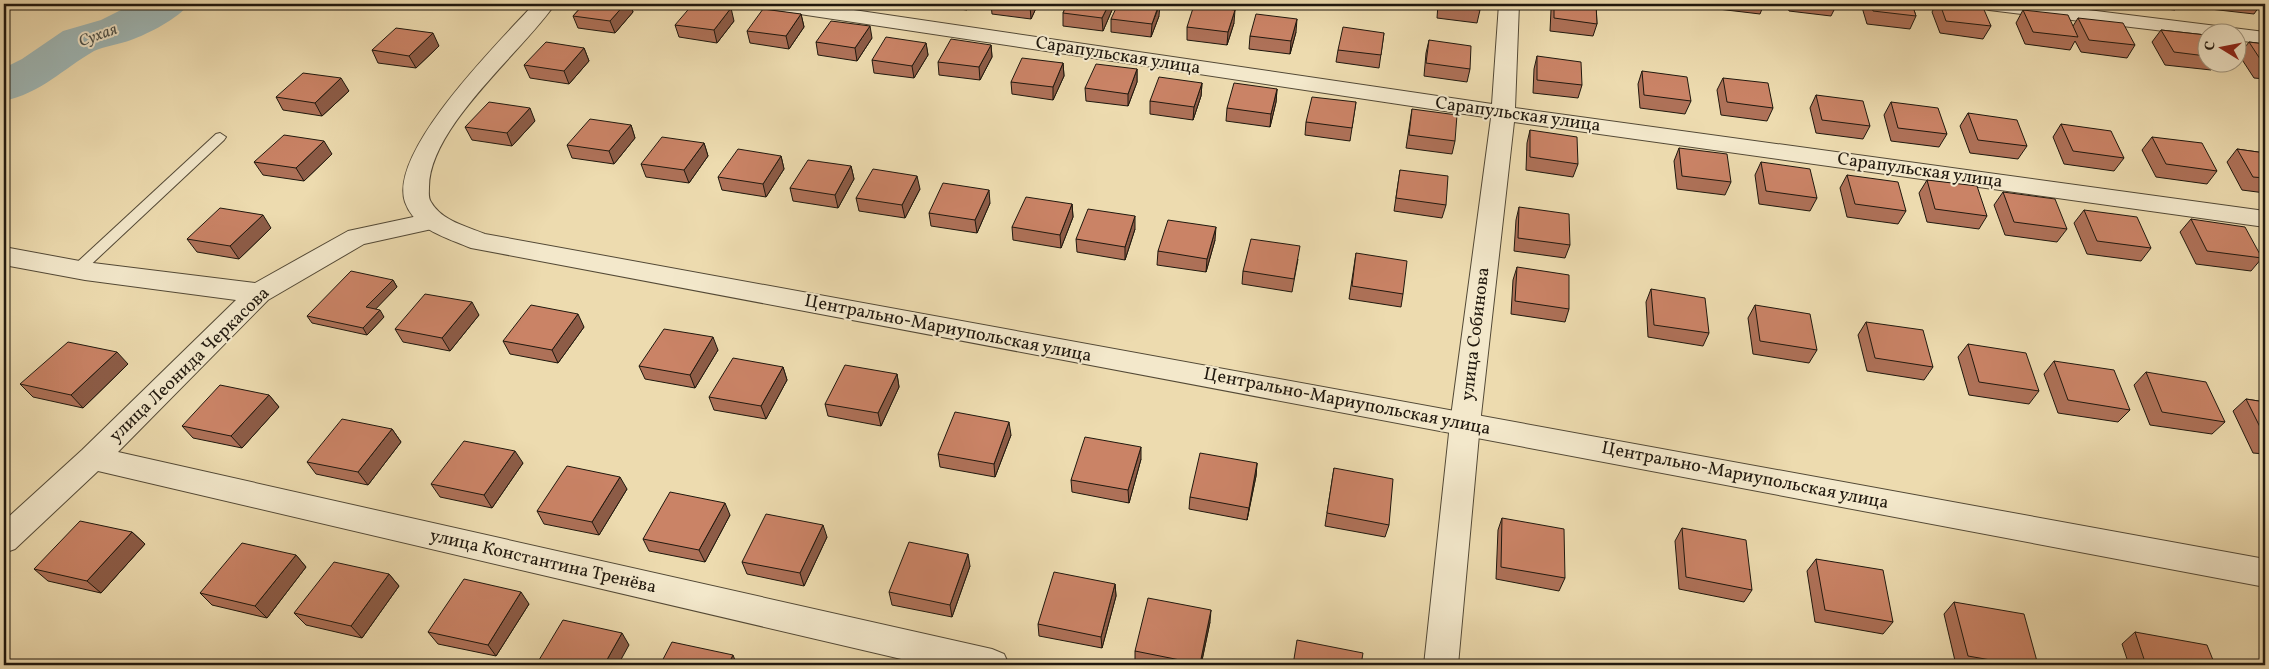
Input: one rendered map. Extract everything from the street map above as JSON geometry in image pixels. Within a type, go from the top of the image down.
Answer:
[{"type":"street","points":[[432,220],[417,201],[417,172],[432,138],[494,60],[545,4]]},
{"type":"street","name":"Сарапульская улица","points":[[773,4],[1502,114],[2265,218]]},
{"type":"street","name":"улица Собинова","points":[[1441,665],[1465,424],[1502,114],[1509,4]]},
{"type":"street","points":[[1989,4],[2196,29]]},
{"type":"street","points":[[2246,35],[2265,38]]},
{"type":"street","name":"улица Леонида Черкасова","points":[[4,540],[93,458],[259,293],[357,237],[432,220]]},
{"type":"street","name":"Центрально-Мариупольская улица","points":[[432,220],[480,242],[2265,573]]},
{"type":"street","points":[[4,256],[77,270],[259,293]]},
{"type":"street","name":"улица Константина Тренёва","points":[[93,458],[992,665]]},
{"type":"lane","points":[[77,270],[220,138]]},
{"type":"building","points":[[584,4],[625,4],[610,21],[573,16]]},
{"type":"building","points":[[693,4],[731,8],[714,30],[675,25]]},
{"type":"building","points":[[1009,4],[1031,4],[1030,6]]},
{"type":"building","points":[[1067,4],[1109,4],[1102,18],[1063,13]]},
{"type":"building","points":[[1118,4],[1159,4],[1152,24],[1111,19]]},
{"type":"building","points":[[1439,4],[1481,4],[1480,10]]},
{"type":"building","points":[[1554,4],[1596,4],[1597,24],[1554,18]]},
{"type":"building","points":[[1871,4],[1912,4],[1916,16],[1873,11]]},
{"type":"building","points":[[1940,4],[1982,5],[1991,26],[1946,21]]},
{"type":"building","points":[[1194,5],[1235,10],[1228,32],[1187,27]]},
{"type":"building","points":[[763,9],[801,14],[786,36],[747,31]]},
{"type":"building","points":[[2023,10],[2068,15],[2078,37],[2033,32]]},
{"type":"building","points":[[1256,14],[1297,19],[1291,41],[1250,36]]},
{"type":"building","points":[[2078,18],[2123,23],[2135,45],[2089,40]]},
{"type":"building","points":[[831,21],[870,26],[855,48],[816,42]]},
{"type":"building","points":[[1343,27],[1384,33],[1381,55],[1338,50]]},
{"type":"building","points":[[396,28],[433,33],[409,56],[372,50]]},
{"type":"building","points":[[2161,30],[2196,34],[2196,55],[2174,52]]},
{"type":"building","points":[[886,37],[926,43],[912,66],[872,60]]},
{"type":"building","points":[[951,39],[991,45],[979,67],[938,62]]},
{"type":"building","points":[[1429,40],[1471,46],[1470,69],[1426,63]]},
{"type":"building","points":[[546,42],[584,48],[564,71],[524,65]]},
{"type":"building","points":[[2249,42],[2265,44],[2265,65],[2264,65]]},
{"type":"building","points":[[1537,56],[1581,62],[1582,85],[1537,80]]},
{"type":"building","points":[[1022,58],[1063,63],[1053,87],[1011,82]]},
{"type":"building","points":[[1096,64],[1137,69],[1128,94],[1085,88]]},
{"type":"building","points":[[1642,71],[1687,77],[1691,101],[1644,95]]},
{"type":"building","points":[[303,73],[341,78],[315,103],[276,97]]},
{"type":"building","points":[[1159,77],[1202,83],[1194,107],[1150,101]]},
{"type":"building","points":[[1723,78],[1768,83],[1773,108],[1727,102]]},
{"type":"building","points":[[1234,83],[1277,89],[1271,114],[1227,108]]},
{"type":"building","points":[[1816,95],[1863,101],[1870,126],[1822,120]]},
{"type":"building","points":[[1312,97],[1356,102],[1352,128],[1306,122]]},
{"type":"building","points":[[489,102],[530,108],[507,133],[465,127]]},
{"type":"building","points":[[1891,102],[1938,108],[1947,134],[1898,128]]},
{"type":"building","points":[[1412,109],[1457,115],[1455,141],[1409,135]]},
{"type":"building","points":[[1968,113],[2017,120],[2027,146],[1978,140]]},
{"type":"building","points":[[590,119],[631,125],[609,151],[567,145]]},
{"type":"building","points":[[2061,124],[2111,131],[2124,158],[2073,151]]},
{"type":"building","points":[[1530,130],[1577,137],[1578,164],[1530,157]]},
{"type":"building","points":[[284,135],[324,141],[296,168],[254,162]]},
{"type":"building","points":[[662,137],[704,143],[684,170],[641,164]]},
{"type":"building","points":[[2152,137],[2202,143],[2217,171],[2166,164]]},
{"type":"building","points":[[1679,148],[1727,154],[1731,182],[1682,176]]},
{"type":"building","points":[[738,149],[781,156],[763,184],[718,177]]},
{"type":"building","points":[[2237,149],[2265,153],[2265,178],[2253,177]]},
{"type":"building","points":[[808,160],[851,166],[835,195],[790,188]]},
{"type":"building","points":[[1761,162],[1810,169],[1817,198],[1766,191]]},
{"type":"building","points":[[873,169],[917,176],[902,205],[856,198]]},
{"type":"building","points":[[1400,170],[1448,176],[1446,205],[1396,198]]},
{"type":"building","points":[[1847,175],[1898,182],[1906,211],[1855,204]]},
{"type":"building","points":[[1927,180],[1977,186],[1987,216],[1935,209]]},
{"type":"building","points":[[943,183],[989,190],[975,220],[929,213]]},
{"type":"building","points":[[2003,192],[2055,199],[2067,229],[2014,222]]},
{"type":"building","points":[[1026,197],[1072,204],[1060,235],[1012,227]]},
{"type":"building","points":[[1519,207],[1569,214],[1570,245],[1518,238]]},
{"type":"building","points":[[220,208],[263,215],[230,246],[187,239]]},
{"type":"building","points":[[1088,209],[1135,216],[1125,247],[1076,239]]},
{"type":"building","points":[[2084,210],[2137,217],[2151,248],[2097,241]]},
{"type":"building","points":[[2191,219],[2245,227],[2262,258],[2207,251]]},
{"type":"building","points":[[1168,220],[1216,227],[1207,259],[1158,251]]},
{"type":"building","points":[[1251,239],[1300,246],[1294,279],[1243,271]]},
{"type":"building","points":[[1356,253],[1407,261],[1403,294],[1352,286]]},
{"type":"building","points":[[1517,267],[1569,275],[1569,309],[1515,301]]},
{"type":"building","points":[[351,271],[393,280],[366,307],[380,310],[363,328],[307,316]]},
{"type":"building","points":[[1651,289],[1705,298],[1709,333],[1654,325]]},
{"type":"building","points":[[425,294],[472,302],[442,338],[395,329]]},
{"type":"building","points":[[531,305],[578,314],[552,350],[503,341]]},
{"type":"building","points":[[1755,305],[1810,314],[1817,350],[1760,341]]},
{"type":"building","points":[[1866,322],[1923,330],[1933,367],[1875,358]]},
{"type":"building","points":[[664,329],[713,337],[690,375],[639,366]]},
{"type":"building","points":[[68,342],[117,352],[71,395],[20,384]]},
{"type":"building","points":[[1968,344],[2026,353],[2039,391],[1979,382]]},
{"type":"building","points":[[733,358],[783,367],[761,406],[709,397]]},
{"type":"building","points":[[2054,361],[2114,370],[2130,410],[2068,400]]},
{"type":"building","points":[[845,365],[897,374],[878,413],[825,404]]},
{"type":"building","points":[[2146,372],[2206,382],[2225,422],[2162,412]]},
{"type":"building","points":[[220,385],[269,395],[231,436],[182,426]]},
{"type":"building","points":[[2246,399],[2265,402],[2265,437]]},
{"type":"building","points":[[955,412],[1009,422],[994,464],[938,454]]},
{"type":"building","points":[[342,419],[392,429],[358,472],[307,462]]},
{"type":"building","points":[[1085,437],[1141,447],[1128,490],[1071,480]]},
{"type":"building","points":[[464,441],[515,451],[484,495],[431,484]]},
{"type":"building","points":[[1200,453],[1257,463],[1249,508],[1190,497]]},
{"type":"building","points":[[567,466],[620,477],[592,522],[537,511]]},
{"type":"building","points":[[1334,468],[1393,479],[1389,525],[1327,513]]},
{"type":"building","points":[[670,492],[725,503],[699,550],[643,539]]},
{"type":"building","points":[[766,514],[823,525],[800,573],[742,562]]},
{"type":"building","points":[[1502,518],[1564,529],[1565,578],[1501,567]]},
{"type":"building","points":[[80,521],[132,532],[87,581],[34,569]]},
{"type":"building","points":[[1682,528],[1746,540],[1752,590],[1686,577]]},
{"type":"building","points":[[909,542],[968,554],[950,605],[889,592]]},
{"type":"building","points":[[242,543],[296,555],[255,606],[200,593]]},
{"type":"building","points":[[1816,559],[1883,570],[1893,622],[1825,610]]},
{"type":"building","points":[[334,562],[389,574],[351,626],[294,613]]},
{"type":"building","points":[[1054,572],[1115,584],[1101,637],[1038,624]]},
{"type":"building","points":[[464,579],[521,592],[488,645],[428,632]]},
{"type":"building","points":[[1148,598],[1211,610],[1200,664],[1135,651]]},
{"type":"building","points":[[1954,602],[2024,614],[2038,665],[2019,665],[1968,656]]},
{"type":"building","points":[[563,620],[622,633],[604,665],[536,665]]},
{"type":"building","points":[[2135,632],[2207,645],[2215,665],[2146,665]]},
{"type":"building","points":[[1297,640],[1363,653],[1361,665],[1293,665]]},
{"type":"building","points":[[672,642],[733,655],[728,665],[660,665]]},
{"type":"waterway","name":"Сухая","points":[[4,87],[39,69],[79,41],[117,30],[167,4]]}]
